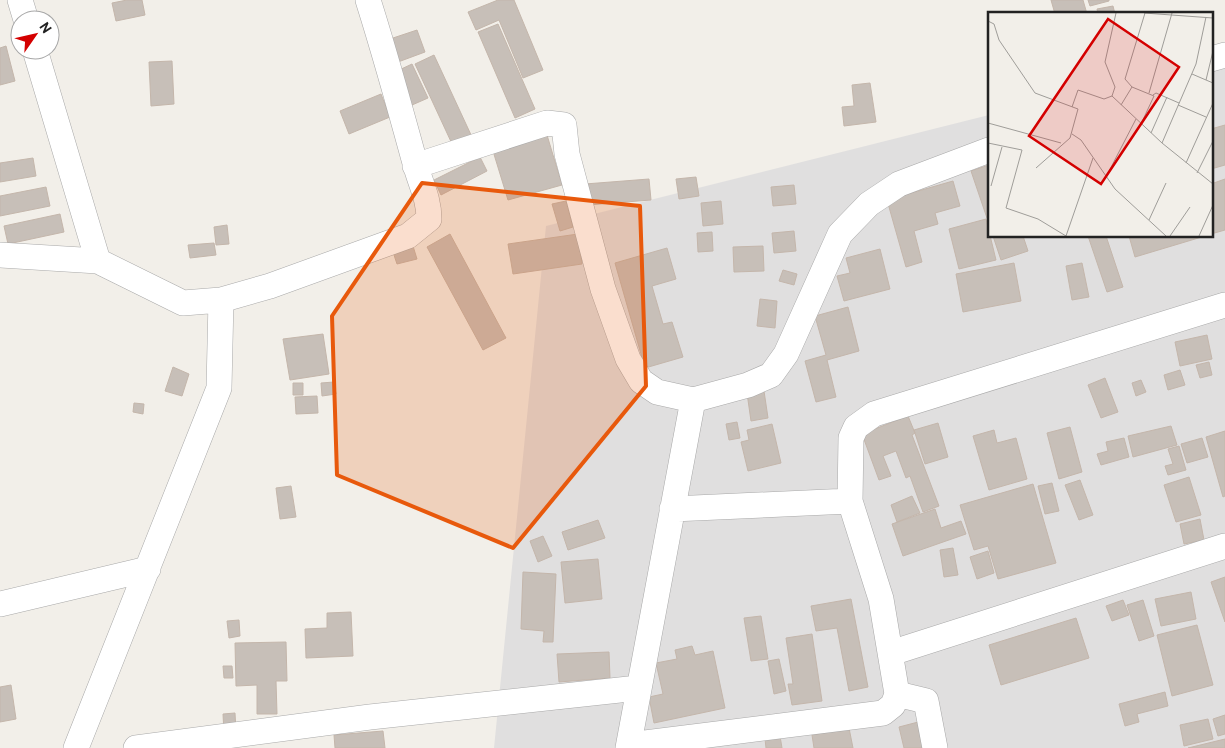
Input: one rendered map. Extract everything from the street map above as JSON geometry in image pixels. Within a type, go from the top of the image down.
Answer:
[{"type":"street","points":[[0,254],[98,261],[183,303],[221,300],[270,286],[408,236],[429,219],[429,203],[416,166],[395,87],[368,0]]},
{"type":"street","points":[[1212,59],[1225,55]]},
{"type":"street","points":[[38,60],[98,261]]},
{"type":"street","points":[[416,166],[547,123],[564,125],[567,154],[603,288],[628,359],[641,380],[657,392],[693,400],[748,385],[771,375],[786,354],[840,234],[868,204],[899,184],[988,150]]},
{"type":"street","points":[[76,748],[219,388],[221,300]]},
{"type":"street","points":[[693,400],[628,746],[883,712],[893,705],[897,694],[880,599],[850,501],[851,438],[856,427],[874,414],[1225,305]]},
{"type":"street","points":[[672,509],[850,501]]},
{"type":"street","points":[[891,653],[1225,546]]},
{"type":"street","points":[[0,604],[148,568]]},
{"type":"street","points":[[136,748],[370,717],[638,688]]},
{"type":"street","points":[[897,694],[926,701],[935,748]]},
{"type":"highlighted area","points":[[422,183],[640,206],[646,386],[513,548],[337,475],[332,316]]},
{"type":"shaded area","points":[[1225,56],[1225,748],[494,748],[546,226],[988,115],[988,238],[1212,238],[1212,59]]},
{"type":"building","points":[[142,0],[145,15],[116,21],[112,3]]},
{"type":"building","points":[[498,0],[514,0],[543,70],[523,78],[499,20],[476,30],[468,12]]},
{"type":"building","points":[[1051,0],[1083,0],[1086,12],[1054,12]]},
{"type":"building","points":[[1088,0],[1109,0],[1109,1],[1090,6]]},
{"type":"building","points":[[1113,6],[1114,12],[1098,12],[1097,9]]},
{"type":"building","points":[[498,24],[535,109],[515,118],[478,32]]},
{"type":"building","points":[[417,30],[425,52],[398,62],[390,39]]},
{"type":"building","points":[[6,46],[15,81],[0,85],[0,48]]},
{"type":"building","points":[[434,55],[472,137],[453,146],[415,64]]},
{"type":"building","points":[[172,61],[174,104],[151,106],[149,62]]},
{"type":"building","points":[[412,64],[428,98],[412,105],[397,71]]},
{"type":"building","points":[[870,83],[876,122],[844,126],[842,107],[854,106],[852,85]]},
{"type":"building","points":[[381,94],[390,117],[349,134],[340,111]]},
{"type":"building","points":[[1225,125],[1225,165],[1212,169],[1212,129]]},
{"type":"building","points":[[547,135],[562,185],[508,200],[493,151]]},
{"type":"building","points":[[480,157],[487,171],[441,195],[434,180]]},
{"type":"building","points":[[33,158],[36,176],[0,182],[0,163]]},
{"type":"building","points":[[988,165],[988,221],[971,171]]},
{"type":"building","points":[[696,177],[699,196],[679,199],[676,179]]},
{"type":"building","points":[[649,179],[651,200],[587,205],[585,184]]},
{"type":"building","points":[[1225,179],[1225,230],[1212,234],[1212,184]]},
{"type":"building","points":[[953,181],[960,206],[935,213],[938,224],[914,231],[922,262],[906,267],[887,200]]},
{"type":"building","points":[[794,185],[796,204],[773,206],[771,187]]},
{"type":"building","points":[[46,187],[50,206],[0,216],[0,196]]},
{"type":"building","points":[[566,201],[573,227],[560,231],[552,204]]},
{"type":"building","points":[[721,201],[723,224],[703,226],[701,203]]},
{"type":"building","points":[[60,214],[64,232],[8,244],[4,226]]},
{"type":"building","points":[[986,219],[988,238],[991,238],[996,260],[959,269],[949,229]]},
{"type":"building","points":[[227,225],[229,244],[216,245],[214,227]]},
{"type":"building","points":[[794,231],[796,251],[774,253],[772,233]]},
{"type":"building","points":[[712,232],[713,251],[698,252],[697,233]]},
{"type":"building","points":[[450,234],[506,338],[483,350],[427,247]]},
{"type":"building","points":[[578,234],[582,264],[513,274],[508,244]]},
{"type":"building","points":[[994,238],[1024,238],[1028,251],[1001,260]]},
{"type":"building","points":[[1089,238],[1107,238],[1123,287],[1107,292]]},
{"type":"building","points":[[1130,238],[1198,238],[1135,257]]},
{"type":"building","points":[[214,243],[216,255],[190,258],[188,245]]},
{"type":"building","points":[[413,246],[417,259],[397,264],[393,252]]},
{"type":"building","points":[[763,246],[764,271],[734,272],[733,247]]},
{"type":"building","points":[[667,248],[676,279],[652,286],[663,324],[672,322],[683,357],[645,368],[615,263]]},
{"type":"building","points":[[880,249],[890,289],[844,301],[837,276],[850,273],[846,258]]},
{"type":"building","points":[[1014,263],[1021,301],[963,312],[956,274]]},
{"type":"building","points":[[1082,263],[1089,297],[1072,300],[1066,266]]},
{"type":"building","points":[[783,270],[797,274],[794,285],[779,281]]},
{"type":"building","points":[[760,299],[777,301],[775,328],[757,326]]},
{"type":"building","points":[[848,307],[859,351],[827,360],[836,397],[816,402],[805,361],[826,355],[815,316]]},
{"type":"building","points":[[323,334],[329,374],[290,380],[283,339]]},
{"type":"building","points":[[1207,335],[1212,359],[1180,366],[1175,342]]},
{"type":"building","points":[[1209,362],[1212,375],[1200,378],[1196,365]]},
{"type":"building","points":[[173,367],[189,374],[182,396],[165,391]]},
{"type":"building","points":[[1180,370],[1185,385],[1168,390],[1164,375]]},
{"type":"building","points":[[1105,378],[1118,412],[1101,418],[1088,385]]},
{"type":"building","points":[[1141,380],[1146,392],[1136,396],[1132,383]]},
{"type":"building","points":[[334,382],[336,394],[322,396],[321,383]]},
{"type":"building","points":[[293,383],[303,383],[303,395],[293,395]]},
{"type":"building","points":[[764,391],[768,418],[751,421],[747,393]]},
{"type":"building","points":[[317,396],[318,413],[296,414],[295,397]]},
{"type":"building","points":[[134,403],[144,404],[143,414],[133,412]]},
{"type":"building","points":[[908,416],[915,433],[912,435],[939,506],[923,512],[910,476],[906,478],[896,451],[883,456],[891,476],[879,480],[862,434]]},
{"type":"building","points":[[737,422],[740,438],[729,440],[726,424]]},
{"type":"building","points":[[938,423],[948,457],[925,464],[914,430]]},
{"type":"building","points":[[772,424],[781,463],[748,471],[741,442],[749,440],[747,430]]},
{"type":"building","points":[[1171,426],[1177,445],[1133,457],[1128,436]]},
{"type":"building","points":[[1070,427],[1082,472],[1059,479],[1047,433]]},
{"type":"building","points":[[994,430],[997,443],[1016,438],[1027,479],[989,490],[973,436]]},
{"type":"building","points":[[1225,431],[1225,496],[1223,497],[1206,437]]},
{"type":"building","points":[[1124,438],[1129,457],[1101,465],[1097,454],[1108,451],[1106,442]]},
{"type":"building","points":[[1202,438],[1208,457],[1187,463],[1181,444]]},
{"type":"building","points":[[1179,446],[1186,470],[1168,475],[1165,466],[1173,464],[1168,449]]},
{"type":"building","points":[[1189,477],[1201,515],[1176,522],[1164,485]]},
{"type":"building","points":[[1080,480],[1093,515],[1079,520],[1065,485]]},
{"type":"building","points":[[1052,483],[1059,511],[1045,514],[1038,486]]},
{"type":"building","points":[[1033,484],[1056,563],[998,579],[988,546],[974,550],[960,505]]},
{"type":"building","points":[[291,486],[296,517],[280,519],[276,488]]},
{"type":"building","points":[[912,496],[920,513],[897,522],[891,505]]},
{"type":"building","points":[[935,509],[941,528],[961,521],[966,534],[903,556],[892,524]]},
{"type":"building","points":[[1200,519],[1204,540],[1184,544],[1180,524]]},
{"type":"building","points":[[598,520],[605,538],[568,550],[562,532]]},
{"type":"building","points":[[543,536],[552,556],[538,562],[530,541]]},
{"type":"building","points":[[953,548],[958,575],[944,577],[940,550]]},
{"type":"building","points":[[988,551],[994,573],[977,579],[970,557]]},
{"type":"building","points":[[598,559],[602,599],[565,603],[561,562]]},
{"type":"building","points":[[523,572],[556,574],[553,642],[543,642],[544,631],[521,629]]},
{"type":"building","points":[[1225,577],[1225,622],[1211,582]]},
{"type":"building","points":[[1191,592],[1196,619],[1161,626],[1155,599]]},
{"type":"building","points":[[851,599],[868,687],[849,691],[837,628],[816,631],[811,606]]},
{"type":"building","points":[[1123,600],[1129,615],[1112,621],[1106,606]]},
{"type":"building","points":[[1143,600],[1154,636],[1139,641],[1127,605]]},
{"type":"building","points":[[351,612],[353,656],[306,658],[305,629],[327,628],[327,613]]},
{"type":"building","points":[[761,616],[768,659],[751,661],[744,618]]},
{"type":"building","points":[[1076,618],[1089,658],[1001,685],[989,645]]},
{"type":"building","points":[[239,620],[240,636],[229,638],[227,621]]},
{"type":"building","points":[[1197,625],[1213,685],[1172,696],[1157,635]]},
{"type":"building","points":[[812,634],[822,701],[792,705],[788,684],[793,684],[786,638]]},
{"type":"building","points":[[286,642],[287,681],[276,681],[277,714],[257,714],[257,685],[236,686],[235,643]]},
{"type":"building","points":[[692,646],[695,655],[713,651],[725,708],[654,723],[649,697],[663,694],[656,663],[677,659],[675,650]]},
{"type":"building","points":[[609,652],[610,678],[559,682],[557,654]]},
{"type":"building","points":[[779,659],[786,691],[774,694],[768,661]]},
{"type":"building","points":[[223,666],[232,666],[233,678],[224,678]]},
{"type":"building","points":[[11,685],[16,719],[0,722],[0,687]]},
{"type":"building","points":[[1165,692],[1168,706],[1137,714],[1139,722],[1125,726],[1119,704]]},
{"type":"building","points":[[235,713],[236,732],[224,733],[223,714]]},
{"type":"building","points":[[1225,715],[1225,734],[1218,736],[1213,719]]},
{"type":"building","points":[[1208,719],[1213,739],[1184,746],[1180,725]]},
{"type":"building","points":[[922,721],[928,748],[904,748],[899,727]]},
{"type":"building","points":[[849,728],[853,748],[814,748],[812,735]]},
{"type":"building","points":[[383,731],[385,748],[335,748],[334,735]]},
{"type":"building","points":[[780,736],[782,748],[766,748],[765,739]]},
{"type":"building","points":[[1225,739],[1225,748],[1188,748]]}]
